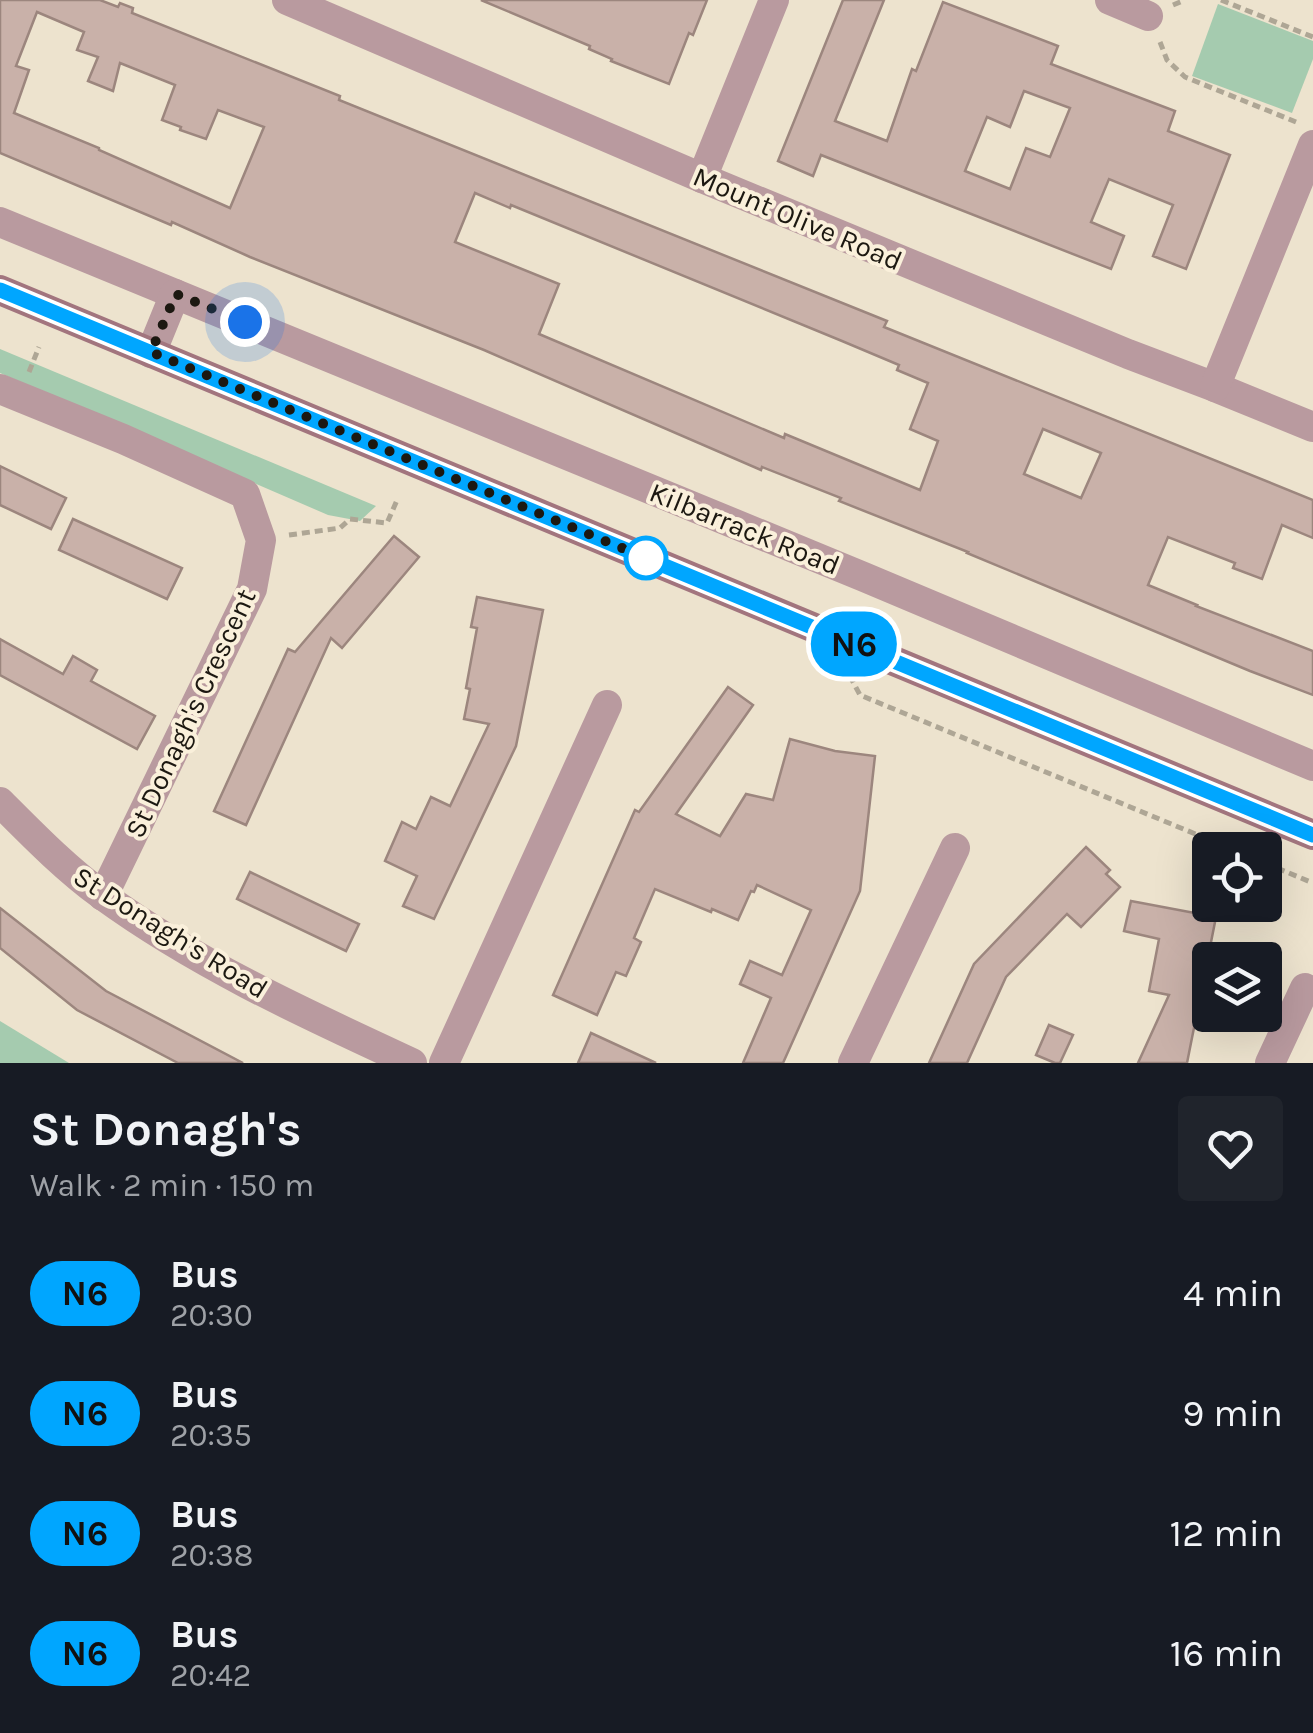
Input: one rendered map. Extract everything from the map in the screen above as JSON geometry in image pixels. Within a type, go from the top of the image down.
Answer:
[{"type":"main road","points":[[0,290],[1313,835]]},
{"type":"street","name":"Mount Olive Road","points":[[287,0],[702,178],[1313,427]]},
{"type":"street","points":[[702,178],[774,0]]},
{"type":"street","points":[[1110,0],[1148,16]]},
{"type":"street","points":[[1215,387],[1304,133]]},
{"type":"street","name":"Kilbarrack Road","points":[[0,222],[1313,766]]},
{"type":"street","points":[[151,352],[176,294]]},
{"type":"street","points":[[13,384],[244,494],[261,540]]},
{"type":"street","name":"St Donagh's Crescent","points":[[103,896],[252,589],[261,540]]},
{"type":"street","points":[[444,1063],[607,705]]},
{"type":"street","name":"St Donagh's Road","points":[[0,802],[53,856],[103,896],[239,981],[412,1063]]},
{"type":"street","points":[[853,1063],[955,848]]},
{"type":"street","points":[[1270,1063],[1304,988]]},
{"type":"path","points":[[1221,0],[1313,36]]},
{"type":"path","points":[[1148,16],[1167,60],[1185,77],[1304,133]]},
{"type":"path","points":[[13,384],[39,347]]},
{"type":"path","points":[[261,540],[340,528],[350,519],[387,523],[398,498]]},
{"type":"path","points":[[1282,870],[1313,883]]},
{"type":"green space","points":[[1218,4],[1313,41],[1313,59],[1292,113],[1192,76]]},
{"type":"green space","points":[[0,349],[376,506],[360,521],[328,515],[0,373]]},
{"type":"green space","points":[[0,1021],[69,1063],[0,1063]]},
{"type":"building","points":[[0,0],[100,0],[133,8],[132,13],[340,96],[339,100],[887,321],[884,327],[1313,500],[1313,538],[1282,525],[1262,579],[1233,568],[1235,563],[1168,537],[1148,585],[1313,651],[1313,695],[839,501],[841,498],[762,467],[761,470],[484,350],[0,153]],"holes":[[[37,12],[84,32],[77,50],[98,57],[88,81],[113,91],[120,63],[175,85],[162,120],[181,127],[180,130],[206,139],[218,110],[264,127],[230,208],[14,113],[29,70],[16,66]],[[475,193],[899,365],[897,370],[928,383],[910,429],[938,441],[920,490],[785,434],[784,438],[539,334],[559,284],[455,242]],[[1043,429],[1101,453],[1081,498],[1024,474]]]},
{"type":"building","points":[[481,0],[707,0],[669,84]]},
{"type":"building","points":[[843,0],[884,0],[835,121],[887,141],[912,69],[916,71],[943,2],[1058,46],[1051,64],[1175,111],[1168,131],[1230,155],[1186,269],[1153,256],[1173,205],[1109,179],[1091,222],[1124,236],[1111,269],[821,155],[813,176],[778,161]],"holes":[[[1024,91],[1070,108],[1050,157],[1026,148],[1010,189],[965,171],[987,117],[1010,127]]]},
{"type":"building","points":[[0,466],[66,498],[51,529],[0,505]]},
{"type":"building","points":[[73,519],[182,568],[167,599],[59,550]]},
{"type":"building","points":[[394,536],[419,557],[342,648],[331,638],[246,825],[214,811],[288,649],[295,652]]},
{"type":"building","points":[[477,597],[543,610],[516,746],[434,919],[403,906],[417,876],[385,861],[402,822],[416,829],[431,797],[450,806],[489,724],[464,719],[477,628],[471,627]]},
{"type":"building","points":[[0,639],[63,674],[73,656],[97,670],[91,681],[155,716],[137,749],[0,675]]},
{"type":"building","points":[[728,687],[753,705],[676,814],[720,836],[746,794],[773,800],[790,739],[875,756],[860,891],[783,1063],[743,1063],[771,998],[740,984],[750,961],[782,975],[811,910],[757,885],[738,920],[655,889],[634,938],[641,942],[626,976],[616,972],[597,1015],[553,995],[635,810],[639,812]]},
{"type":"building","points":[[1086,847],[1110,870],[1106,874],[1120,887],[1081,927],[1067,914],[1006,977],[967,1063],[929,1063],[974,964]]},
{"type":"building","points":[[250,872],[359,924],[346,951],[237,899]]},
{"type":"building","points":[[1131,901],[1192,912],[1192,922],[1215,922],[1211,942],[1192,942],[1193,1032],[1187,1063],[1138,1063],[1169,995],[1149,991],[1159,939],[1124,931]]},
{"type":"building","points":[[0,908],[106,991],[243,1063],[178,1063],[77,1010],[0,948]]},
{"type":"building","points":[[1049,1025],[1073,1035],[1060,1063],[1036,1055]]},
{"type":"building","points":[[591,1033],[656,1063],[578,1063]]},
{"type":"bus line","name":"N6","points":[[0,290],[1313,835]]},
{"type":"route","points":[[245,322],[176,294],[151,352],[646,558]]}]
